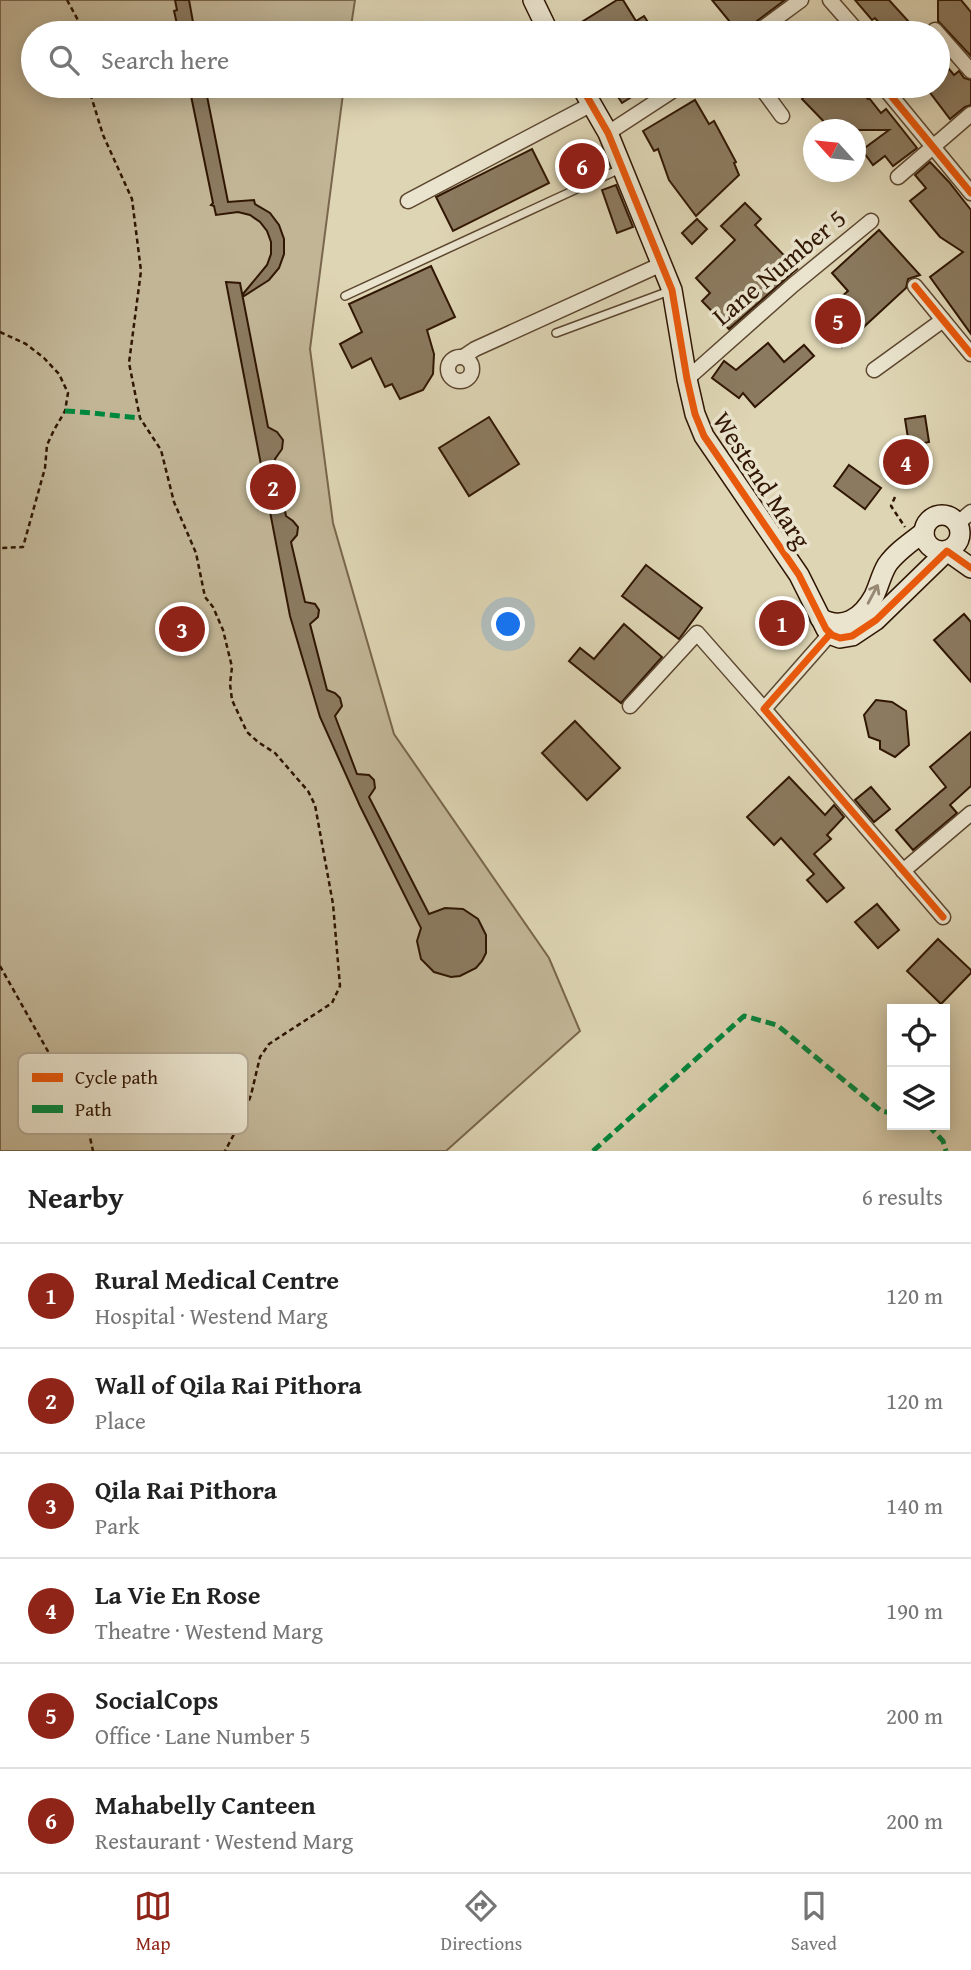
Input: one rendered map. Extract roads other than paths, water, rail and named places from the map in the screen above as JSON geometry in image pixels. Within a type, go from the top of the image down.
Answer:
[{"type":"street","points":[[533,0],[543,21]]},
{"type":"street","points":[[771,21],[800,0]]},
{"type":"street","points":[[830,0],[848,21]]},
{"type":"street","points":[[950,47],[971,71]]},
{"type":"street","name":"Westend Marg","points":[[588,98],[624,167],[673,290],[687,379],[695,414],[704,436],[799,575],[825,626]]},
{"type":"street","points":[[608,134],[662,98]]},
{"type":"street","points":[[769,98],[782,116]]},
{"type":"street","points":[[893,98],[971,193]]},
{"type":"street","points":[[408,201],[592,104]]},
{"type":"street","points":[[898,177],[971,114]]},
{"type":"street","name":"Lane Number 5","points":[[687,379],[793,285],[871,221]]},
{"type":"street","points":[[463,357],[475,349],[662,264]]},
{"type":"street","points":[[915,286],[971,354]]},
{"type":"street","points":[[874,370],[943,320]]},
{"type":"street","points":[[764,709],[825,626],[853,620],[866,608],[874,596],[885,567],[924,532],[930,520],[938,515],[951,517],[965,526],[957,544],[876,620],[846,638],[840,638],[825,626]]},
{"type":"street","points":[[924,532],[926,542],[933,549],[947,551],[971,568]]},
{"type":"street","points":[[629,706],[697,633],[943,917]]},
{"type":"street","points":[[904,872],[971,813]]},
{"type":"lane","points":[[345,296],[624,167]]},
{"type":"lane","points":[[556,333],[673,290]]},
{"type":"place","name":"Mahabelly Canteen","points":[[582,166]]},
{"type":"place","name":"SocialCops","points":[[838,321]]},
{"type":"place","name":"La Vie En Rose","points":[[906,462]]},
{"type":"place","name":"Wall of Qila Rai Pithora","points":[[273,487]]},
{"type":"place","name":"Rural Medical Centre","points":[[782,623]]},
{"type":"place","name":"Qila Rai Pithora","points":[[182,629]]}]
